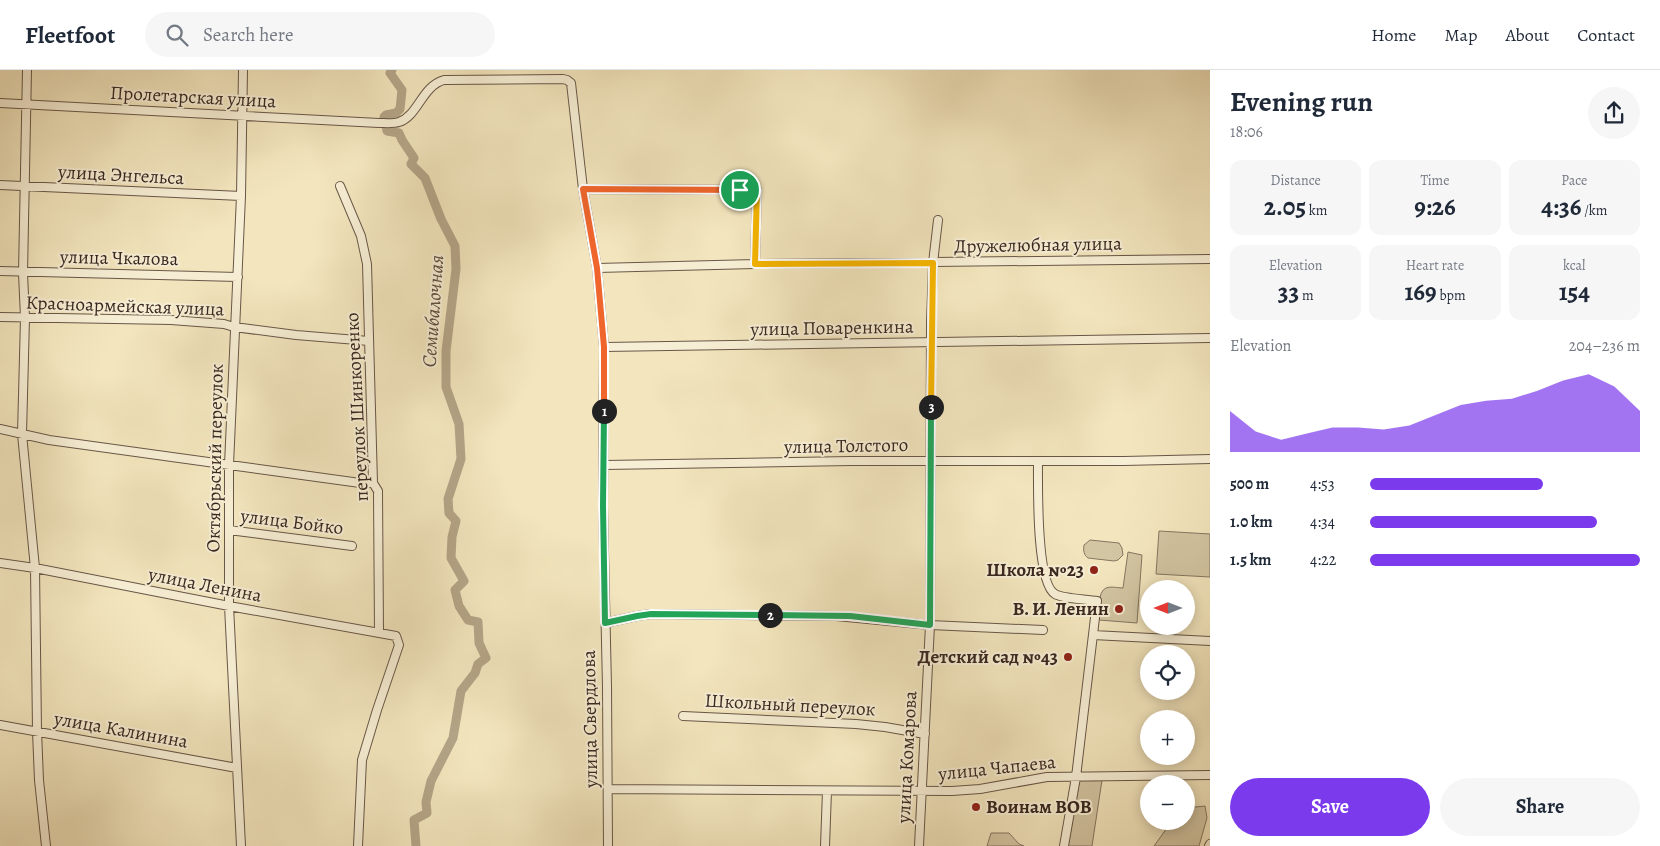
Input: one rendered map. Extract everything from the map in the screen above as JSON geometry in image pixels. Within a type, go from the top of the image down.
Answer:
[{"type":"street","points":[[26,70],[26,186],[23,273],[25,318],[22,434],[35,568],[37,731],[39,780],[46,846]]},
{"type":"street","name":"Октябрьский переулок","points":[[240,846],[229,606],[229,465],[234,327],[242,196],[243,70]]},
{"type":"street","name":"улица Свердлова","points":[[388,123],[396,123],[403,120],[432,85],[444,80],[567,80],[571,84],[583,189],[597,268],[604,347],[603,506],[608,846]]},
{"type":"street","name":"Пролетарская улица","points":[[0,102],[388,123]]},
{"type":"street","name":"улица Энгельса","points":[[0,185],[242,196]]},
{"type":"street","name":"переулок Шинкоренко","points":[[340,186],[362,236],[367,264],[373,483],[378,490],[379,632]]},
{"type":"street","points":[[583,189],[757,190],[755,264]]},
{"type":"street","name":"улица Комарова","points":[[919,846],[930,625],[931,343],[933,263],[938,220]]},
{"type":"street","name":"Дружелюбная улица","points":[[597,268],[1210,258]]},
{"type":"street","name":"улица Чкалова","points":[[0,271],[238,277]]},
{"type":"street","name":"Красноармейская улица","points":[[0,317],[170,320],[224,324],[296,335],[369,341]]},
{"type":"street","name":"улица Поваренкина","points":[[604,347],[1210,338]]},
{"type":"street","points":[[0,429],[22,434],[229,465],[360,483],[373,483]]},
{"type":"street","name":"улица Толстого","points":[[604,465],[1209,459]]},
{"type":"street","points":[[1038,461],[1040,539],[1047,583],[1055,595],[1097,600],[1076,777],[1064,846]]},
{"type":"street","name":"улица Бойко","points":[[229,530],[352,546]]},
{"type":"street","name":"улица Ленина","points":[[0,563],[396,636],[399,645],[362,760],[358,846]]},
{"type":"street","points":[[605,623],[651,614],[805,615],[850,616],[930,625],[1044,630]]},
{"type":"street","points":[[1093,635],[1210,641]]},
{"type":"street","name":"Школьный переулок","points":[[683,716],[856,724],[925,734]]},
{"type":"street","name":"улица Калинина","points":[[0,724],[237,768]]},
{"type":"street","name":"улица Чапаева","points":[[608,790],[922,792],[980,789],[1047,777],[1210,775]]},
{"type":"street","points":[[825,846],[827,791]]},
{"type":"shaded area","points":[[1159,531],[1210,534],[1210,577],[1156,574]]},
{"type":"shaded area","points":[[1090,540],[1119,543],[1123,555],[1114,561],[1088,558],[1084,551],[1084,545]]},
{"type":"shaded area","points":[[1128,552],[1142,555],[1137,623],[1099,620],[1099,603],[1103,590],[1110,587],[1123,588]]},
{"type":"shaded area","points":[[1083,780],[1102,780],[1092,846],[1068,846],[1079,784]]},
{"type":"shaded area","points":[[1205,806],[1207,818],[1199,846],[1154,846],[1166,830],[1195,830],[1195,807]]},
{"type":"shaded area","points":[[991,833],[1009,833],[1019,844],[1024,846],[987,846]]},
{"type":"waterway","name":"Семибалочная","points":[[392,70],[390,73],[402,90],[400,109],[396,113],[384,117],[387,131],[399,133],[414,158],[411,164],[425,178],[441,219],[455,246],[456,269],[446,351],[446,387],[459,424],[461,459],[448,499],[449,513],[456,521],[452,537],[451,558],[464,581],[455,590],[459,606],[468,620],[478,622],[479,643],[486,658],[478,664],[475,673],[461,691],[453,738],[431,781],[426,802],[427,813],[414,820],[416,846]]},
{"type":"place","name":"Школа №23","points":[[1094,570]]},
{"type":"place","name":"В. И. Ленин","points":[[1119,609]]},
{"type":"place","name":"Детский сад №43","points":[[1068,657]]},
{"type":"place","name":"Воинам ВОВ","points":[[976,807]]},
{"type":"route","points":[[583,189],[740,190],[757,190],[755,264],[933,263],[931,322],[930,625],[850,616],[651,614],[605,623],[603,506],[604,347],[597,268],[583,189]]}]
